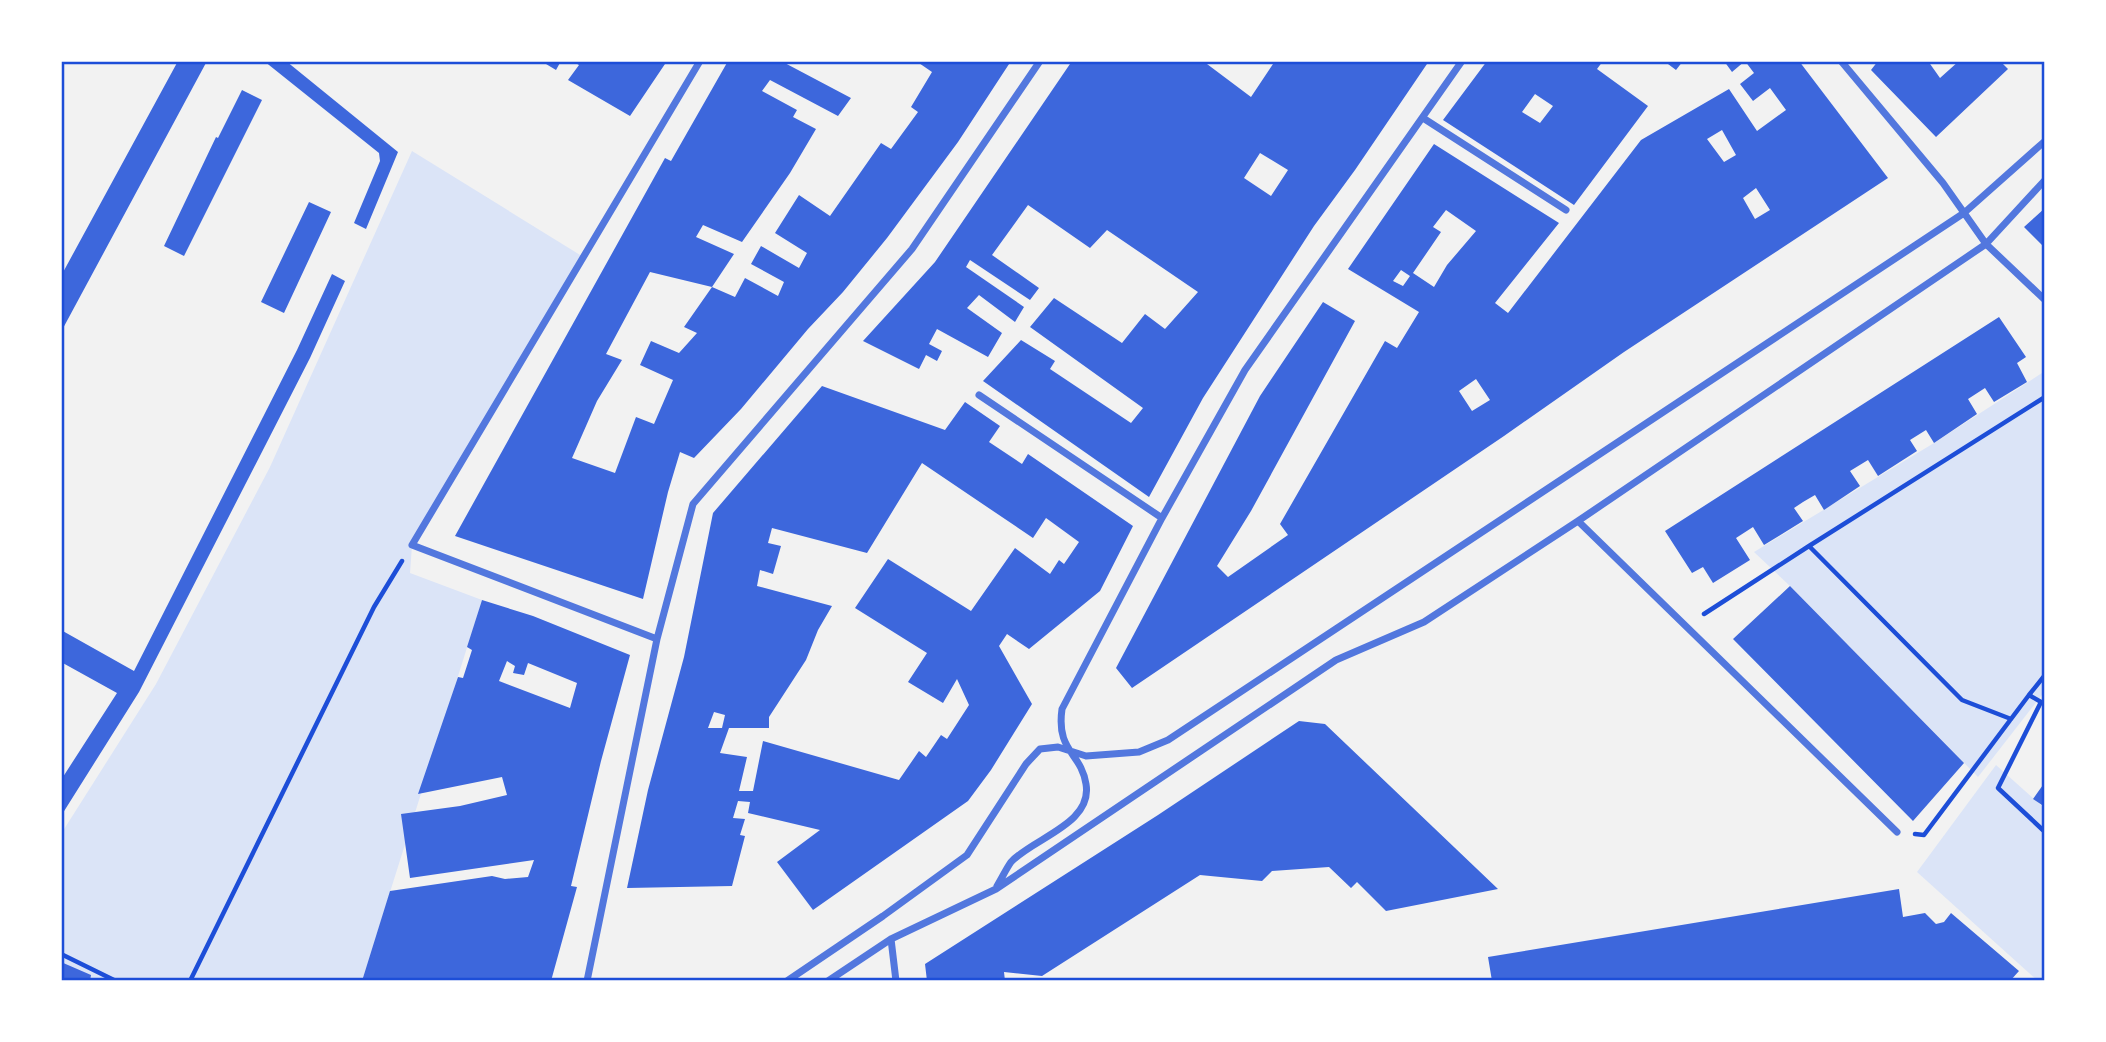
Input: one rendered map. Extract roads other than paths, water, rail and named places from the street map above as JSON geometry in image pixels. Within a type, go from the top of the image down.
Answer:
[{"type":"street","points":[[657,639],[412,545],[700,61]]},
{"type":"street","points":[[587,981],[657,639],[693,504],[912,249],[1040,61]]},
{"type":"street","points":[[996,889],[1012,862],[1076,816],[1086,803],[1086,784],[1081,768],[1062,736],[1062,709],[1162,518],[1245,370],[1462,61]]},
{"type":"street","points":[[1841,61],[1934,173],[1986,244],[2045,300]]},
{"type":"street","points":[[1423,118],[1566,210]]},
{"type":"street","points":[[787,981],[967,855],[1033,754],[1040,749],[1058,747],[1086,756],[1139,752],[1168,740],[1964,213],[2045,141]]},
{"type":"street","points":[[828,981],[891,939],[996,889],[1336,660],[1424,622],[1578,521],[1986,244],[2045,180]]},
{"type":"street","points":[[979,395],[1162,518]]},
{"type":"street","points":[[1578,521],[1897,832]]},
{"type":"street","points":[[891,939],[896,981]]}]
